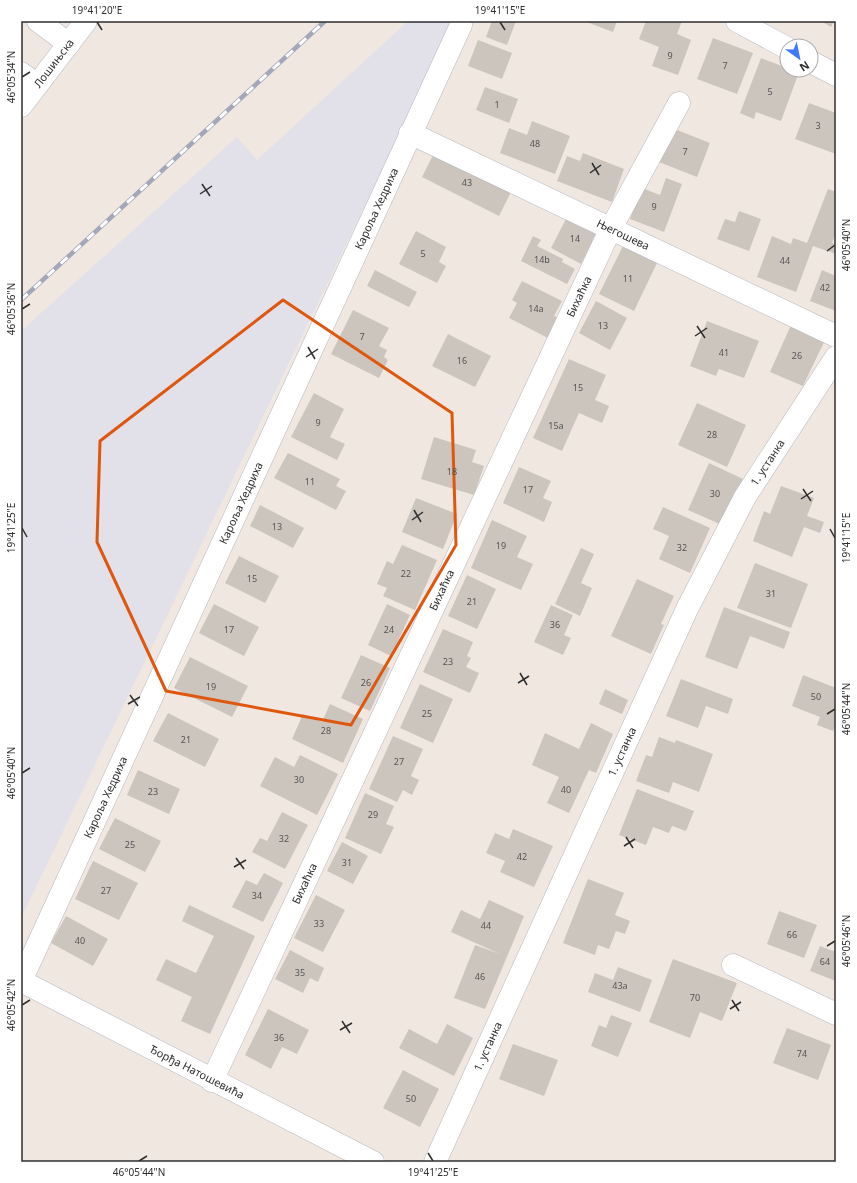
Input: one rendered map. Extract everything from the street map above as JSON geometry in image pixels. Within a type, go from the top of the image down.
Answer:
[{"type":"street","points":[[38,21],[69,44]]},
{"type":"street","name":"Лошињска","points":[[21,106],[29,79],[69,44],[86,21]]},
{"type":"street","points":[[737,21],[779,44]]},
{"type":"street","name":"Кароља Хедриха","points":[[21,981],[410,133],[461,26]]},
{"type":"street","points":[[819,66],[836,75]]},
{"type":"street","name":"Бихаћка","points":[[212,1081],[610,230],[679,103]]},
{"type":"street","name":"Његошева","points":[[410,133],[610,230],[836,336]]},
{"type":"street","name":"1. устанка","points":[[435,1162],[687,609],[745,497],[836,357]]},
{"type":"street","points":[[733,965],[836,1014]]},
{"type":"street","name":"Ђорђа Натошевића","points":[[21,981],[212,1081],[373,1162]]},
{"type":"highlighted area","points":[[283,300],[452,413],[456,545],[351,725],[166,691],[97,542],[100,441]]},
{"type":"shaded area","points":[[408,21],[454,21],[21,918],[21,331],[237,137],[257,160]]},
{"type":"building","points":[[492,21],[516,21],[507,45],[486,37]]},
{"type":"building","points":[[584,21],[617,21],[613,32]]},
{"type":"building","points":[[646,21],[682,21],[677,34],[691,40],[678,75],[652,66],[659,47],[639,39]]},
{"type":"building","points":[[821,21],[834,21],[831,27]]},
{"type":"building","points":[[713,38],[753,53],[737,94],[697,79]]},
{"type":"building","points":[[478,40],[512,53],[502,79],[468,66]]},
{"type":"building","points":[[761,58],[779,65],[779,78],[797,78],[781,121],[756,112],[754,119],[740,113]]},
{"type":"building","points":[[485,87],[518,99],[509,123],[476,110]]},
{"type":"building","points":[[809,103],[836,113],[836,154],[795,139]]},
{"type":"building","points":[[532,121],[570,136],[555,174],[500,153],[509,128],[527,135]]},
{"type":"building","points":[[672,128],[710,143],[697,177],[659,162]]},
{"type":"building","points":[[435,151],[512,190],[499,216],[422,177]]},
{"type":"building","points":[[583,153],[624,169],[612,202],[557,181],[567,156],[580,161]]},
{"type":"building","points":[[666,178],[682,184],[664,232],[630,219],[642,188],[660,195]]},
{"type":"building","points":[[828,189],[836,192],[836,232],[832,243],[836,244],[836,254],[813,246],[796,292],[757,277],[772,236],[791,244],[793,238],[807,243]]},
{"type":"building","points":[[739,211],[761,219],[749,251],[717,239],[725,219],[735,222]]},
{"type":"building","points":[[568,215],[598,231],[581,264],[551,248]]},
{"type":"building","points":[[416,231],[446,247],[439,262],[446,266],[437,283],[399,264]]},
{"type":"building","points":[[533,236],[541,240],[537,246],[563,259],[562,262],[575,269],[567,284],[521,261]]},
{"type":"building","points":[[623,246],[657,263],[634,311],[599,294]]},
{"type":"building","points":[[375,270],[417,292],[409,307],[367,286]]},
{"type":"building","points":[[822,270],[836,276],[836,311],[810,301]]},
{"type":"building","points":[[522,281],[562,301],[554,316],[558,318],[548,338],[509,318],[517,303],[512,300]]},
{"type":"building","points":[[596,301],[627,318],[610,350],[579,333]]},
{"type":"building","points":[[353,310],[389,328],[379,346],[387,350],[384,357],[388,360],[379,378],[331,354]]},
{"type":"building","points":[[707,321],[759,341],[744,378],[719,369],[716,376],[690,366]]},
{"type":"building","points":[[791,325],[825,340],[803,386],[770,372]]},
{"type":"building","points":[[448,334],[491,356],[475,387],[432,366]]},
{"type":"building","points":[[569,359],[606,375],[595,400],[609,406],[602,423],[579,413],[562,451],[533,438]]},
{"type":"building","points":[[314,393],[344,409],[330,437],[345,444],[337,460],[291,437]]},
{"type":"building","points":[[697,403],[746,425],[727,467],[678,445]]},
{"type":"building","points":[[434,437],[476,450],[472,462],[484,466],[474,495],[421,479]]},
{"type":"building","points":[[288,453],[340,479],[336,486],[346,491],[336,510],[274,478]]},
{"type":"building","points":[[709,463],[743,479],[722,525],[688,510]]},
{"type":"building","points":[[519,467],[551,481],[543,498],[552,502],[544,522],[503,503]]},
{"type":"building","points":[[781,486],[814,498],[807,516],[824,522],[820,533],[804,527],[792,557],[753,541],[764,511],[770,514]]},
{"type":"building","points":[[416,498],[457,514],[443,549],[402,532]]},
{"type":"building","points":[[260,505],[304,528],[293,548],[250,526]]},
{"type":"building","points":[[663,507],[710,528],[690,573],[659,559],[669,536],[653,529]]},
{"type":"building","points":[[492,520],[527,536],[517,557],[533,564],[521,590],[471,568]]},
{"type":"building","points":[[402,545],[437,560],[415,610],[383,596],[387,588],[377,584],[387,561],[393,564]]},
{"type":"building","points":[[581,548],[594,554],[581,583],[592,588],[580,616],[555,604]]},
{"type":"building","points":[[239,556],[279,576],[265,603],[225,583]]},
{"type":"building","points":[[755,563],[808,584],[791,628],[737,608]]},
{"type":"building","points":[[467,575],[496,589],[477,629],[448,616]]},
{"type":"building","points":[[637,579],[674,596],[661,624],[664,625],[651,654],[611,636]]},
{"type":"building","points":[[214,604],[259,627],[244,656],[199,633]]},
{"type":"building","points":[[387,604],[410,615],[391,656],[368,645]]},
{"type":"building","points":[[551,605],[573,615],[564,635],[571,638],[563,655],[534,642]]},
{"type":"building","points":[[724,607],[790,632],[784,649],[750,636],[737,669],[705,657]]},
{"type":"building","points":[[443,629],[473,642],[467,656],[471,658],[466,667],[479,673],[470,693],[423,672]]},
{"type":"building","points":[[361,655],[390,668],[370,711],[341,698]]},
{"type":"building","points":[[190,657],[248,686],[232,717],[174,688]]},
{"type":"building","points":[[803,675],[836,688],[836,724],[833,731],[817,725],[820,717],[792,706]]},
{"type":"building","points":[[681,679],[733,699],[728,714],[706,706],[698,728],[666,716]]},
{"type":"building","points":[[420,684],[453,699],[433,743],[400,728]]},
{"type":"building","points":[[605,689],[628,700],[622,714],[599,704]]},
{"type":"building","points":[[330,704],[363,719],[343,763],[292,739],[303,714],[322,722]]},
{"type":"building","points":[[168,713],[219,739],[205,767],[153,741]]},
{"type":"building","points":[[591,723],[613,734],[596,773],[589,770],[569,813],[547,803],[559,777],[532,765],[545,733],[579,749]]},
{"type":"building","points":[[393,736],[423,749],[411,776],[419,780],[412,795],[403,790],[397,802],[369,789]]},
{"type":"building","points":[[659,737],[675,743],[676,740],[713,754],[699,792],[673,782],[669,793],[636,781],[646,755],[652,757]]},
{"type":"building","points":[[300,755],[338,774],[317,815],[260,786],[275,757],[294,767]]},
{"type":"building","points":[[138,770],[180,789],[169,814],[127,795]]},
{"type":"building","points":[[637,789],[694,811],[686,831],[672,826],[669,833],[653,827],[646,845],[619,835]]},
{"type":"building","points":[[365,793],[394,806],[386,824],[394,827],[381,854],[345,838]]},
{"type":"building","points":[[282,812],[308,825],[285,869],[252,852],[260,838],[267,841]]},
{"type":"building","points":[[115,818],[161,841],[145,872],[99,849]]},
{"type":"building","points":[[513,829],[553,846],[534,887],[500,872],[505,861],[486,853],[495,833],[509,839]]},
{"type":"building","points":[[342,842],[368,856],[353,884],[327,871]]},
{"type":"building","points":[[93,861],[138,883],[119,920],[75,899]]},
{"type":"building","points":[[264,873],[283,883],[263,922],[232,907],[246,880],[257,885]]},
{"type":"building","points":[[588,879],[624,893],[615,915],[630,921],[625,934],[616,931],[609,949],[598,945],[595,955],[563,943]]},
{"type":"building","points":[[316,895],[345,910],[323,952],[294,938]]},
{"type":"building","points":[[489,900],[524,916],[485,1009],[454,998],[475,945],[500,954],[451,932],[461,910],[480,919]]},
{"type":"building","points":[[189,905],[255,936],[210,1034],[181,1021],[192,997],[156,980],[166,959],[196,973],[214,936],[182,921]]},
{"type":"building","points":[[779,911],[817,925],[804,958],[767,944]]},
{"type":"building","points":[[66,916],[108,939],[93,966],[51,943]]},
{"type":"building","points":[[820,946],[836,952],[836,981],[810,971]]},
{"type":"building","points":[[290,950],[324,968],[318,982],[310,978],[303,993],[275,979]]},
{"type":"building","points":[[673,959],[737,983],[722,1021],[700,1012],[690,1038],[649,1022]]},
{"type":"building","points":[[618,967],[652,980],[640,1012],[588,992],[595,973],[613,980]]},
{"type":"building","points":[[268,1009],[309,1030],[297,1054],[282,1047],[271,1069],[245,1055]]},
{"type":"building","points":[[611,1015],[632,1023],[618,1057],[591,1046],[599,1025],[606,1028]]},
{"type":"building","points":[[447,1024],[473,1038],[454,1076],[399,1048],[409,1029],[437,1044]]},
{"type":"building","points":[[787,1028],[831,1045],[818,1080],[773,1063]]},
{"type":"building","points":[[513,1044],[558,1060],[544,1096],[499,1079]]},
{"type":"building","points":[[403,1070],[439,1089],[420,1127],[383,1108]]},
{"type":"railway","points":[[21,300],[325,21]]}]
